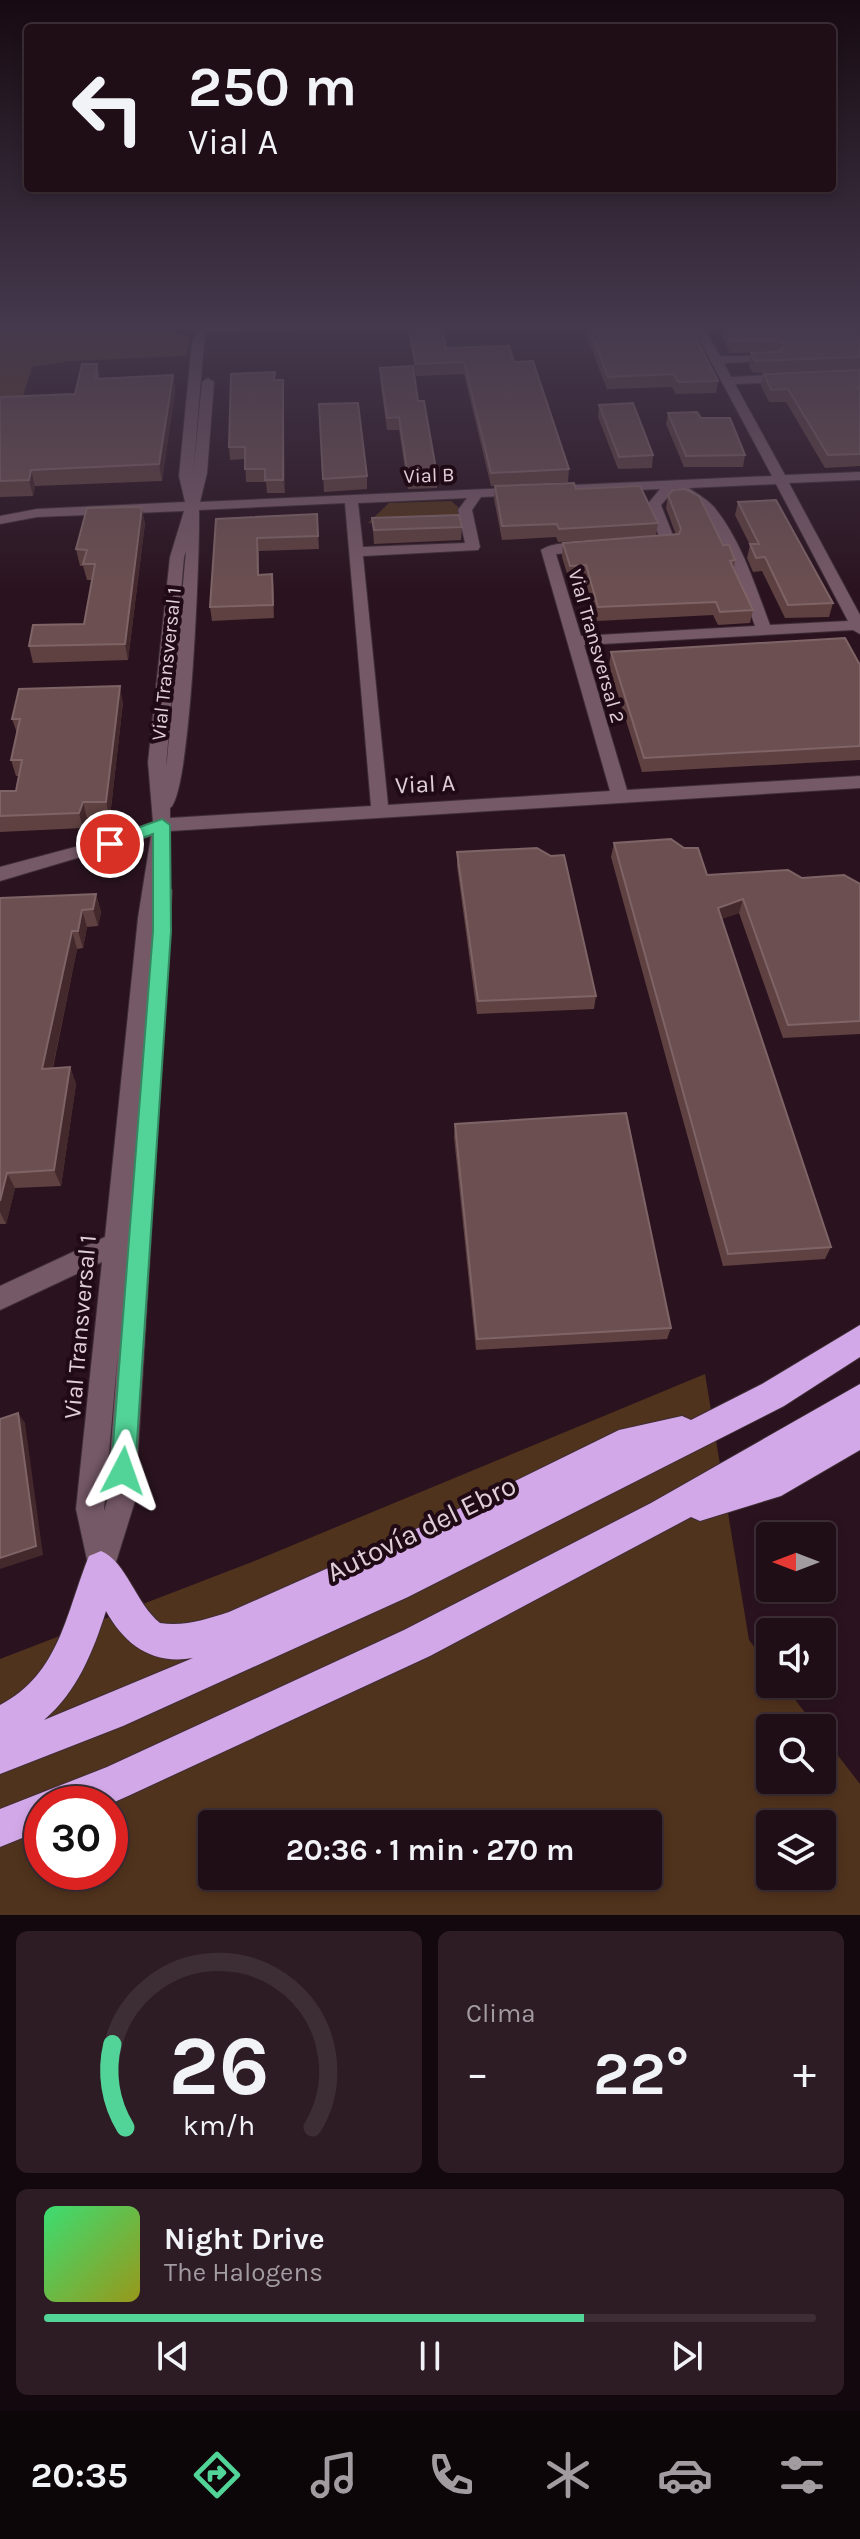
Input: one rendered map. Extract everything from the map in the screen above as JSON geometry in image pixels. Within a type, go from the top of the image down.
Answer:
[{"type":"highway","name":"Autovía del Ebro","points":[[0,1755],[110,1713],[396,1585],[773,1395],[860,1340]]},
{"type":"highway","points":[[107,1786],[417,1643],[663,1515],[860,1400]]},
{"type":"highway","points":[[101,1568],[128,1619],[144,1636],[167,1644],[200,1640],[232,1629],[446,1533],[630,1441],[709,1428]]},
{"type":"highway","points":[[663,1515],[769,1484],[860,1432]]},
{"type":"highway","points":[[0,1725],[49,1694],[77,1647],[101,1568]]},
{"type":"highway","points":[[0,1828],[24,1818]]},
{"type":"street","name":"Vial Transversal 1","points":[[101,1568],[90,1509],[113,1245],[148,918],[162,825],[176,760],[193,555],[192,505],[200,473],[205,413]]},
{"type":"street","points":[[575,641],[859,627],[744,413]]},
{"type":"street","name":"Vial B","points":[[0,520],[37,513],[192,505],[860,476]]},
{"type":"street","points":[[639,545],[669,543],[654,505],[676,484],[687,494],[701,500],[739,561],[764,631]]},
{"type":"street","points":[[451,521],[466,515],[477,493]]},
{"type":"street","points":[[356,552],[473,547],[466,515],[446,494]]},
{"type":"street","points":[[351,499],[380,811]]},
{"type":"street","name":"Vial Transversal 2","points":[[608,546],[548,550],[620,796]]},
{"type":"street","name":"Vial A","points":[[0,874],[110,844],[162,825],[860,782]]},
{"type":"street","name":"Vial Transversal 1","points":[[101,1568],[121,1501],[162,931],[162,825]]},
{"type":"street","points":[[0,1298],[141,1231]]},
{"type":"shaded area","points":[[451,501],[463,511],[463,519],[368,523],[389,503]]},
{"type":"shaded area","points":[[705,1374],[749,1640],[756,1649],[756,1698],[794,1698],[806,1714],[756,1714],[756,1794],[836,1794],[836,1753],[860,1784],[860,1915],[0,1915],[0,1659],[252,1562]]},
{"type":"building","points":[[0,413],[167,413],[159,464],[31,470],[29,480],[0,481]]},
{"type":"building","points":[[230,413],[283,413],[283,480],[265,480],[265,469],[245,469],[245,447],[229,447]]},
{"type":"building","points":[[319,413],[359,413],[367,476],[323,479]]},
{"type":"building","points":[[386,413],[426,413],[437,475],[408,476],[399,417],[387,418]]},
{"type":"building","points":[[476,413],[550,413],[569,469],[491,473]]},
{"type":"building","points":[[602,413],[637,413],[653,455],[619,457]]},
{"type":"building","points":[[668,413],[730,418],[745,455],[686,456]]},
{"type":"building","points":[[803,413],[860,413],[860,454],[828,455]]},
{"type":"building","points":[[574,483],[576,489],[640,486],[658,523],[559,529],[557,524],[502,526],[495,486]]},
{"type":"building","points":[[685,489],[699,496],[723,545],[729,545],[735,560],[730,561],[753,610],[720,612],[716,602],[598,607],[586,565],[570,566],[563,543],[679,534],[681,529],[668,495],[673,490]]},
{"type":"building","points":[[776,500],[833,603],[788,605],[765,557],[756,558],[750,544],[759,544],[738,502]]},
{"type":"building","points":[[142,507],[125,644],[29,646],[33,625],[84,624],[95,564],[83,564],[87,550],[76,549],[87,508]]},
{"type":"building","points":[[317,514],[318,536],[257,538],[258,575],[272,574],[273,605],[210,607],[216,519]]},
{"type":"building","points":[[459,515],[462,527],[374,530],[372,518]]},
{"type":"building","points":[[845,638],[860,665],[860,746],[644,758],[611,652]]},
{"type":"building","points":[[120,686],[106,802],[83,802],[79,813],[0,816],[0,791],[16,791],[22,760],[11,760],[20,719],[12,719],[19,689]]},
{"type":"building","points":[[671,839],[684,848],[698,848],[707,875],[788,870],[802,878],[844,875],[860,884],[860,1021],[788,1025],[743,899],[718,908],[831,1247],[728,1254],[614,843]]},
{"type":"building","points":[[537,848],[551,856],[564,855],[596,996],[478,1001],[457,852]]},
{"type":"building","points":[[96,894],[93,909],[82,910],[78,931],[72,931],[42,1069],[70,1067],[54,1170],[7,1173],[0,1201],[0,898]]},
{"type":"building","points":[[626,1113],[671,1328],[477,1339],[455,1124]]},
{"type":"building","points":[[18,1413],[36,1546],[0,1558],[0,1419]]},
{"type":"route","points":[[110,844],[162,825],[162,931],[123,1471]]}]
